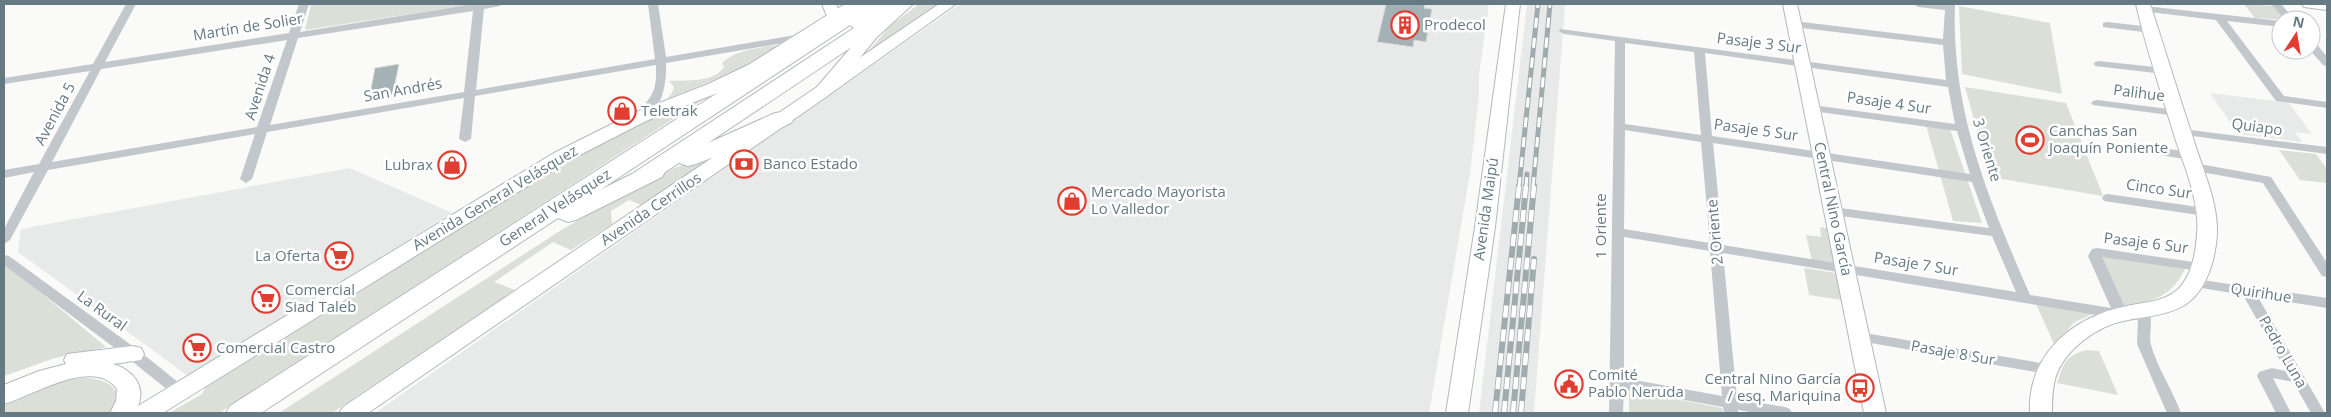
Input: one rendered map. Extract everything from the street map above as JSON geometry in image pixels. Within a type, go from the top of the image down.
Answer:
[{"type":"highway","name":"General Velásquez","points":[[240,413],[870,4]]},
{"type":"highway","name":"General Velásquez","points":[[269,413],[568,215],[895,6]]},
{"type":"highway","points":[[641,178],[895,6]]},
{"type":"highway","points":[[609,173],[754,69]]},
{"type":"highway","points":[[568,215],[641,178],[742,138],[783,118]]},
{"type":"main road","name":"Avenida General Velásquez","points":[[145,413],[561,157],[640,117],[714,88],[754,69],[807,36],[832,11],[856,4]]},
{"type":"main road","points":[[822,90],[895,6]]},
{"type":"main road","name":"Avenida Cerrillos","points":[[351,413],[822,90]]},
{"type":"main road","points":[[4,382],[79,359],[133,354]]},
{"type":"main road","points":[[4,395],[34,381],[59,374],[85,370],[104,370],[121,376],[129,387],[129,398],[122,413]]},
{"type":"street","name":"Avenida 5","points":[[4,239],[131,4]]},
{"type":"street","name":"Avenida 4","points":[[246,179],[304,4]]},
{"type":"street","name":"Martín de Solier","points":[[4,81],[479,5],[496,4]]},
{"type":"street","points":[[640,117],[659,91],[660,61],[653,4]]},
{"type":"street","name":"Avenida Cerrillos","points":[[822,90],[949,4]]},
{"type":"street","name":"Avenida Maipú","points":[[1457,413],[1484,227],[1513,4]]},
{"type":"street","name":"Central Nino García","points":[[1790,4],[1876,413]]},
{"type":"street","points":[[1918,4],[1950,6]]},
{"type":"street","points":[[2309,4],[2327,6]]},
{"type":"street","points":[[465,139],[479,5]]},
{"type":"street","name":"3 Oriente","points":[[1950,6],[1951,84],[1962,128],[1997,233],[2025,298]]},
{"type":"street","points":[[2041,413],[2041,386],[2047,369],[2052,359],[2080,333],[2099,322],[2121,314],[2175,300],[2198,275],[2207,230],[2205,212],[2192,162],[2144,6],[2271,23]]},
{"type":"street","points":[[2219,17],[2280,99],[2327,105]]},
{"type":"street","points":[[1794,24],[1950,44]]},
{"type":"street","points":[[2107,25],[2151,30]]},
{"type":"street","name":"Pasaje 3 Sur","points":[[1564,31],[1951,84]]},
{"type":"street","name":"San Andrés","points":[[4,174],[807,36]]},
{"type":"street","name":"1 Oriente","points":[[1616,413],[1620,40]]},
{"type":"street","name":"2 Oriente","points":[[1699,50],[1731,408]]},
{"type":"street","points":[[2099,64],[2164,71]]},
{"type":"street","name":"Palihue","points":[[2097,103],[2177,113]]},
{"type":"street","name":"Pasaje 4 Sur","points":[[1812,108],[1962,128]]},
{"type":"street","name":"Pasaje 5 Sur","points":[[1618,126],[1978,178]]},
{"type":"street","name":"Quiapo","points":[[2182,132],[2327,151]]},
{"type":"street","points":[[2127,148],[2267,180],[2327,273]]},
{"type":"street","name":"Cinco Sur","points":[[2108,198],[2205,212]]},
{"type":"street","points":[[1833,211],[1997,233]]},
{"type":"street","name":"Pasaje 7 Sur","points":[[1618,232],[2121,314]]},
{"type":"street","name":"Pasaje 6 Sur","points":[[2121,314],[2095,253],[2102,252],[2198,275]]},
{"type":"street","name":"La Rural","points":[[4,259],[180,391]]},
{"type":"street","name":"Quirihue","points":[[2198,275],[2248,291],[2327,303]]},
{"type":"street","name":"Pedro Luna","points":[[2248,291],[2318,413]]},
{"type":"street","points":[[2142,310],[2145,319],[2143,339],[2146,350],[2174,413]]},
{"type":"street","name":"Pasaje 8 Sur","points":[[1860,337],[2047,369]]},
{"type":"street","points":[[2283,413],[2264,376],[2268,373],[2297,378]]},
{"type":"street","points":[[1617,382],[1731,408],[1785,413]]},
{"type":"shaded area","points":[[311,4],[475,4],[305,30]]},
{"type":"shaded area","points":[[919,4],[941,4],[859,62],[890,26]]},
{"type":"shaded area","name":"Mercado Mayorista Lo Valledor","points":[[960,4],[1489,4],[1479,75],[1479,97],[1470,173],[1429,413],[375,413]]},
{"type":"shaded area","points":[[1527,4],[1565,4],[1534,413],[1479,413]]},
{"type":"shaded area","points":[[2244,4],[2274,6],[2277,10],[2271,10],[2271,19],[2255,18]]},
{"type":"shaded area","name":"Canchas San Joaquín Poniente","points":[[1959,6],[2050,23],[2062,94],[1962,74]]},
{"type":"shaded area","points":[[782,44],[741,68],[667,99],[674,87],[669,81],[713,76],[724,67],[722,63],[735,54],[750,49]]},
{"type":"shaded area","name":"Canchas San Joaquín Poniente","points":[[1965,87],[2066,103],[2103,196],[1990,177]]},
{"type":"shaded area","points":[[721,88],[219,413],[169,413],[202,394],[208,382],[603,137],[610,140],[629,129],[626,127]]},
{"type":"shaded area","points":[[2210,93],[2289,103],[2312,134],[2295,132],[2302,142],[2238,134]]},
{"type":"shaded area","points":[[1926,125],[1950,129],[1982,223],[1953,221]]},
{"type":"shaded area","points":[[743,143],[649,208],[629,200],[611,211],[612,224],[571,250],[553,242],[494,282],[515,290],[332,413],[279,413],[555,234],[625,192],[672,169]]},
{"type":"shaded area","points":[[2279,150],[2316,154],[2327,169],[2327,183],[2300,180]]},
{"type":"shaded area","points":[[350,168],[452,213],[188,376],[18,252],[21,229]]},
{"type":"shaded area","points":[[1820,227],[1832,229],[1840,265],[1812,261],[1806,235],[1821,237]]},
{"type":"shaded area","points":[[2095,253],[2186,267],[2174,286],[2159,297],[2150,301],[2118,306]]},
{"type":"shaded area","points":[[4,262],[106,347],[55,358],[4,376]]},
{"type":"shaded area","points":[[1804,268],[1842,274],[1848,301],[1809,295]]},
{"type":"shaded area","points":[[2036,304],[2095,313],[2075,322],[2054,344]]},
{"type":"shaded area","points":[[2086,350],[2099,351],[2118,395],[2057,383],[2061,370],[2069,358]]},
{"type":"shaded area","points":[[87,378],[105,382],[112,386],[118,394],[114,413],[4,413],[4,406],[33,390],[55,382]]},
{"type":"shaded area","points":[[1629,390],[1722,408],[1723,413],[1629,413]]},
{"type":"building","name":"Prodecol","points":[[1386,4],[1425,4],[1424,8],[1432,9],[1426,42],[1414,40],[1413,47],[1377,42]]},
{"type":"building","points":[[399,64],[393,94],[369,99],[375,68]]},
{"type":"building","name":"Lubrax","points":[[456,157],[467,163],[449,173],[438,167]]},
{"type":"railway","points":[[1519,187],[1538,4]]},
{"type":"railway","points":[[1533,187],[1550,4]]},
{"type":"railway","points":[[1526,187],[1527,174]]},
{"type":"railway","points":[[1495,413],[1519,186]]},
{"type":"railway","points":[[1504,413],[1526,186]]},
{"type":"railway","points":[[1513,413],[1534,186]]},
{"type":"railway","points":[[1521,413],[1534,259]]},
{"type":"place","name":"Prodecol","points":[[1405,25]]},
{"type":"place","name":"Teletrak","points":[[622,111]]},
{"type":"place","name":"Canchas San Joaquín Poniente","points":[[2030,140]]},
{"type":"place","name":"Banco Estado","points":[[744,164]]},
{"type":"place","name":"Lubrax","points":[[452,165]]},
{"type":"place","name":"Mercado Mayorista Lo Valledor","points":[[1072,201]]},
{"type":"place","name":"La Oferta","points":[[339,256]]},
{"type":"place","name":"Comercial Siad Taleb","points":[[266,299]]},
{"type":"place","name":"Comercial Castro","points":[[197,348]]},
{"type":"place","name":"Comité Pablo Neruda","points":[[1569,384]]},
{"type":"place","name":"Central Nino García / esq. Mariquina","points":[[1860,388]]}]
